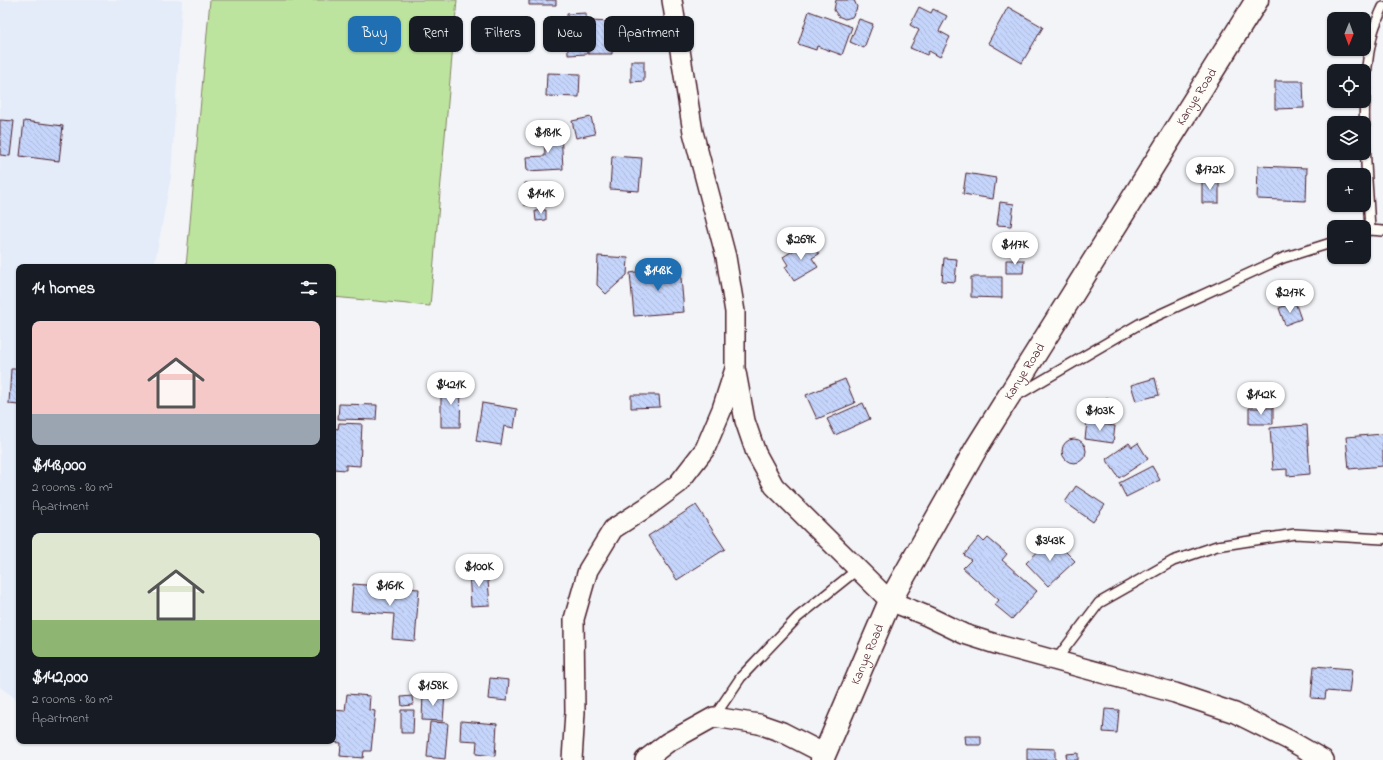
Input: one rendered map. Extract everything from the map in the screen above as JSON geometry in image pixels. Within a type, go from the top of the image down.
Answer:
[{"type":"main road","name":"Kanye Road","points":[[824,757],[890,601],[977,448],[1257,0]]},
{"type":"street","points":[[672,0],[693,132],[726,257],[735,312],[735,369],[745,422],[756,453],[774,486],[890,601],[927,616],[964,634],[1002,646],[1175,693],[1235,713],[1289,740],[1324,760]]},
{"type":"street","points":[[572,760],[575,712],[574,619],[588,570],[613,529],[647,507],[678,484],[705,449],[722,409],[735,369]]},
{"type":"street","points":[[645,760],[667,743],[714,716],[759,724],[782,732],[824,757]]},
{"type":"lane","points":[[1367,220],[1365,90],[1367,62],[1372,34],[1383,7]]},
{"type":"lane","points":[[1371,232],[1383,231]]},
{"type":"lane","points":[[1006,401],[1141,323],[1283,258],[1327,244]]},
{"type":"lane","points":[[1056,660],[1099,603],[1172,561],[1217,546],[1295,534],[1383,539]]},
{"type":"lane","points":[[714,716],[742,677],[798,617],[858,569]]},
{"type":"shaded area","points":[[0,0],[182,0],[171,176],[155,264],[16,264],[16,699],[0,687]]},
{"type":"green space","points":[[210,0],[457,0],[456,16],[409,16],[409,52],[452,52],[430,306],[336,297],[336,264],[186,264]]},
{"type":"building","points":[[529,0],[556,0],[556,5],[529,5]]},
{"type":"building","points":[[836,0],[854,0],[857,7],[852,17],[845,19],[838,16],[834,10]]},
{"type":"building","points":[[919,7],[931,13],[933,9],[947,16],[939,31],[950,37],[940,57],[929,51],[927,55],[910,48],[919,30],[910,25]]},
{"type":"building","points":[[1008,7],[1043,27],[1022,63],[988,43]]},
{"type":"building","points":[[809,11],[852,27],[842,55],[817,46],[816,50],[798,44]]},
{"type":"building","points":[[586,13],[586,16],[567,16],[567,14]]},
{"type":"building","points":[[859,19],[873,24],[864,48],[850,42]]},
{"type":"building","points":[[596,21],[604,22],[604,52],[612,52],[612,54],[588,54],[588,52],[596,52]]},
{"type":"building","points":[[568,52],[587,52],[587,54],[568,55]]},
{"type":"building","points":[[631,61],[644,61],[644,81],[631,82]]},
{"type":"building","points":[[547,73],[580,74],[579,97],[546,96]]},
{"type":"building","points":[[1275,81],[1303,81],[1304,108],[1275,109]]},
{"type":"building","points":[[591,117],[595,134],[576,138],[572,121]]},
{"type":"building","points":[[0,120],[14,121],[10,156],[0,155]]},
{"type":"building","points":[[24,121],[63,126],[59,161],[20,156]]},
{"type":"building","points":[[561,131],[563,169],[527,171],[526,157],[545,156],[544,132]]},
{"type":"building","points":[[612,156],[642,158],[639,191],[610,189]]},
{"type":"building","points":[[1258,166],[1307,168],[1306,201],[1257,199]]},
{"type":"building","points":[[966,173],[996,178],[993,199],[963,194]]},
{"type":"building","points":[[1202,179],[1219,180],[1219,203],[1202,203]]},
{"type":"building","points":[[525,183],[545,184],[544,206],[524,205]]},
{"type":"building","points":[[1000,202],[1014,204],[1011,226],[997,225]]},
{"type":"building","points":[[546,210],[546,220],[536,221],[535,211]]},
{"type":"building","points":[[810,240],[819,254],[812,258],[818,267],[794,281],[785,267],[788,265],[783,257]]},
{"type":"building","points":[[598,256],[628,258],[627,275],[606,294],[597,285]]},
{"type":"building","points":[[944,258],[957,259],[955,282],[942,281]]},
{"type":"building","points":[[1006,260],[1024,260],[1023,273],[1006,273]]},
{"type":"building","points":[[680,266],[684,312],[634,316],[630,273],[643,271],[643,276],[660,275],[659,267]]},
{"type":"building","points":[[971,277],[1002,277],[1002,298],[971,297]]},
{"type":"building","points":[[1295,302],[1301,319],[1285,325],[1279,308]]},
{"type":"building","points":[[11,369],[16,369],[16,405],[9,404]]},
{"type":"building","points":[[1155,378],[1159,395],[1136,401],[1131,385]]},
{"type":"building","points":[[845,379],[855,403],[817,419],[806,395]]},
{"type":"building","points":[[441,386],[461,386],[460,427],[441,427]]},
{"type":"building","points":[[631,395],[659,395],[660,407],[631,408]]},
{"type":"building","points":[[1107,398],[1111,404],[1103,408],[1099,402]]},
{"type":"building","points":[[482,403],[517,409],[514,428],[504,426],[501,445],[476,441]]},
{"type":"building","points":[[863,403],[870,419],[835,435],[827,419]]},
{"type":"building","points":[[339,404],[377,405],[376,420],[338,419]]},
{"type":"building","points":[[1115,408],[1117,412],[1108,417],[1106,412]]},
{"type":"building","points":[[1249,408],[1273,408],[1273,424],[1249,424]]},
{"type":"building","points":[[1087,422],[1115,426],[1113,443],[1085,439]]},
{"type":"building","points":[[339,423],[362,424],[360,466],[346,465],[346,470],[336,469],[336,429],[338,429]]},
{"type":"building","points":[[1307,425],[1310,474],[1287,476],[1287,469],[1273,470],[1270,428]]},
{"type":"building","points":[[1383,434],[1383,466],[1349,469],[1346,437]]},
{"type":"building","points":[[1074,439],[1082,443],[1086,451],[1082,459],[1074,463],[1066,459],[1062,451],[1066,443]]},
{"type":"building","points":[[1129,443],[1132,447],[1138,443],[1148,459],[1119,478],[1106,459]]},
{"type":"building","points":[[1152,466],[1160,480],[1126,497],[1119,483]]},
{"type":"building","points":[[1076,486],[1105,505],[1093,522],[1065,502]]},
{"type":"building","points":[[696,505],[725,549],[677,580],[648,536]]},
{"type":"building","points":[[979,537],[984,542],[988,538],[1007,554],[1002,560],[1037,591],[1012,619],[995,605],[999,600],[963,568],[971,560],[964,555]]},
{"type":"building","points":[[1052,538],[1075,561],[1048,586],[1026,563]]},
{"type":"building","points":[[487,569],[490,605],[471,606],[469,570]]},
{"type":"building","points":[[353,584],[419,589],[415,641],[392,639],[394,614],[351,611]]},
{"type":"building","points":[[1314,666],[1352,669],[1349,693],[1326,691],[1325,699],[1311,698]]},
{"type":"building","points":[[490,678],[509,680],[507,701],[488,699]]},
{"type":"building","points":[[423,693],[445,694],[443,721],[422,720]]},
{"type":"building","points":[[347,694],[370,696],[369,710],[375,711],[371,751],[364,751],[363,758],[340,756],[341,743],[336,742],[336,710],[345,711]]},
{"type":"building","points":[[412,696],[413,705],[402,706],[401,697]]},
{"type":"building","points":[[1105,709],[1119,710],[1117,733],[1103,732]]},
{"type":"building","points":[[401,710],[414,710],[413,733],[401,733]]},
{"type":"building","points":[[461,721],[497,724],[495,756],[476,754],[477,741],[460,740]]},
{"type":"building","points":[[430,722],[448,723],[445,759],[427,757]]},
{"type":"building","points":[[965,736],[981,736],[981,745],[966,745]]},
{"type":"building","points":[[1027,748],[1055,749],[1055,760],[1027,760]]},
{"type":"building","points":[[1078,753],[1078,760],[1067,760],[1066,754]]}]
